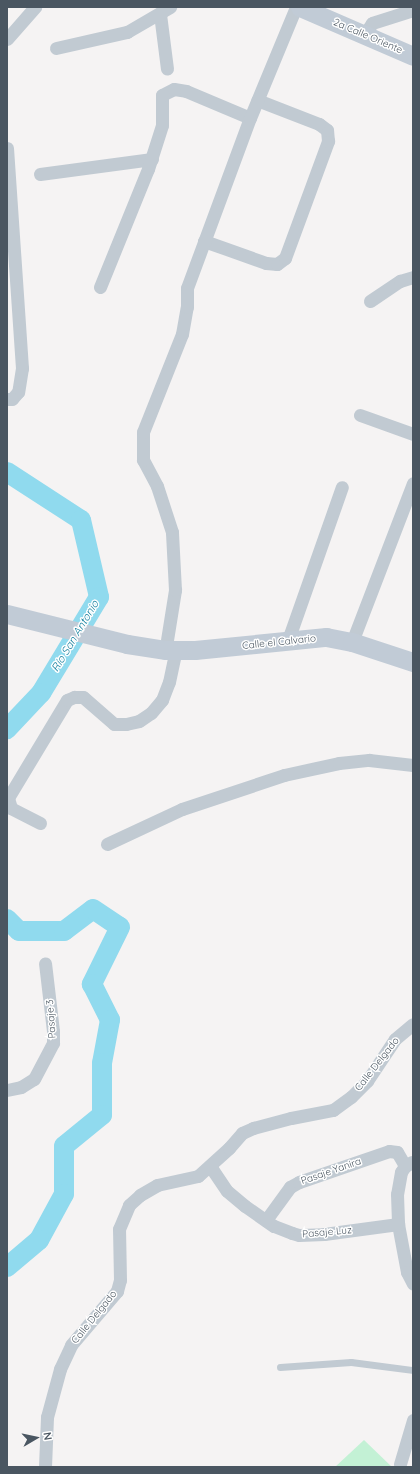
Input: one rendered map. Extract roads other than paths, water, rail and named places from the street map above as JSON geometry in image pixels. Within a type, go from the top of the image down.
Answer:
[{"type":"street","points":[[7,39],[35,7]]},
{"type":"street","points":[[40,822],[12,808],[8,798],[67,700],[74,697],[83,697],[114,724],[126,724],[139,721],[152,713],[162,700],[169,682],[169,647],[175,590],[172,532],[157,486],[143,460],[143,432],[182,334],[187,306],[187,288],[250,118],[296,7]]},
{"type":"street","name":"2a Calle Oriente","points":[[300,7],[413,56]]},
{"type":"street","points":[[56,48],[127,32],[165,10],[168,69]]},
{"type":"street","points":[[364,35],[372,23],[413,10]]},
{"type":"street","points":[[100,287],[152,159],[162,125],[162,95],[174,89],[186,91],[250,118]]},
{"type":"street","points":[[204,241],[266,263],[277,264],[285,258],[328,141],[327,130],[319,124],[257,100]]},
{"type":"street","points":[[7,148],[22,368],[18,392],[12,399],[7,399]]},
{"type":"street","points":[[40,174],[152,159]]},
{"type":"street","points":[[370,301],[400,281],[413,278]]},
{"type":"street","points":[[360,415],[413,434]]},
{"type":"street","points":[[352,642],[413,483]]},
{"type":"street","points":[[288,640],[342,487]]},
{"type":"street","name":"Calle el Calvario","points":[[7,614],[53,627],[127,644],[195,650],[326,637],[352,642],[413,662]]},
{"type":"street","points":[[107,844],[187,807],[284,775],[339,763],[369,760],[413,766]]},
{"type":"street","name":"Pasaje 3","points":[[7,1090],[21,1087],[34,1079],[54,1037],[45,963]]},
{"type":"street","name":"Calle Delgado","points":[[45,1467],[47,1417],[60,1370],[71,1345],[117,1291],[120,1280],[119,1230],[129,1205],[140,1195],[157,1185],[191,1179],[198,1176],[210,1166],[242,1133],[253,1128],[291,1118],[333,1110],[351,1097],[366,1081],[396,1039],[413,1024]]},
{"type":"street","name":"Pasaje Yanira","points":[[266,1220],[290,1187],[299,1182],[389,1151],[397,1152],[409,1164]]},
{"type":"street","points":[[409,1164],[401,1172],[398,1183],[398,1224],[407,1272],[413,1284]]},
{"type":"street","name":"Pasaje Luz","points":[[210,1166],[227,1191],[245,1206],[274,1226],[299,1235],[324,1234],[398,1224]]},
{"type":"street","points":[[400,1464],[413,1420]]},
{"type":"lane","points":[[280,1368],[351,1362],[413,1370]]},
{"type":"waterway","name":"Río San Antonio","points":[[7,472],[81,520],[99,597],[41,693],[7,729]]},
{"type":"waterway","name":"Río San Antonio","points":[[7,919],[19,931],[64,931],[93,909],[120,927],[92,984],[110,1020],[102,1063],[102,1115],[64,1146],[64,1194],[39,1240],[7,1267]]}]
